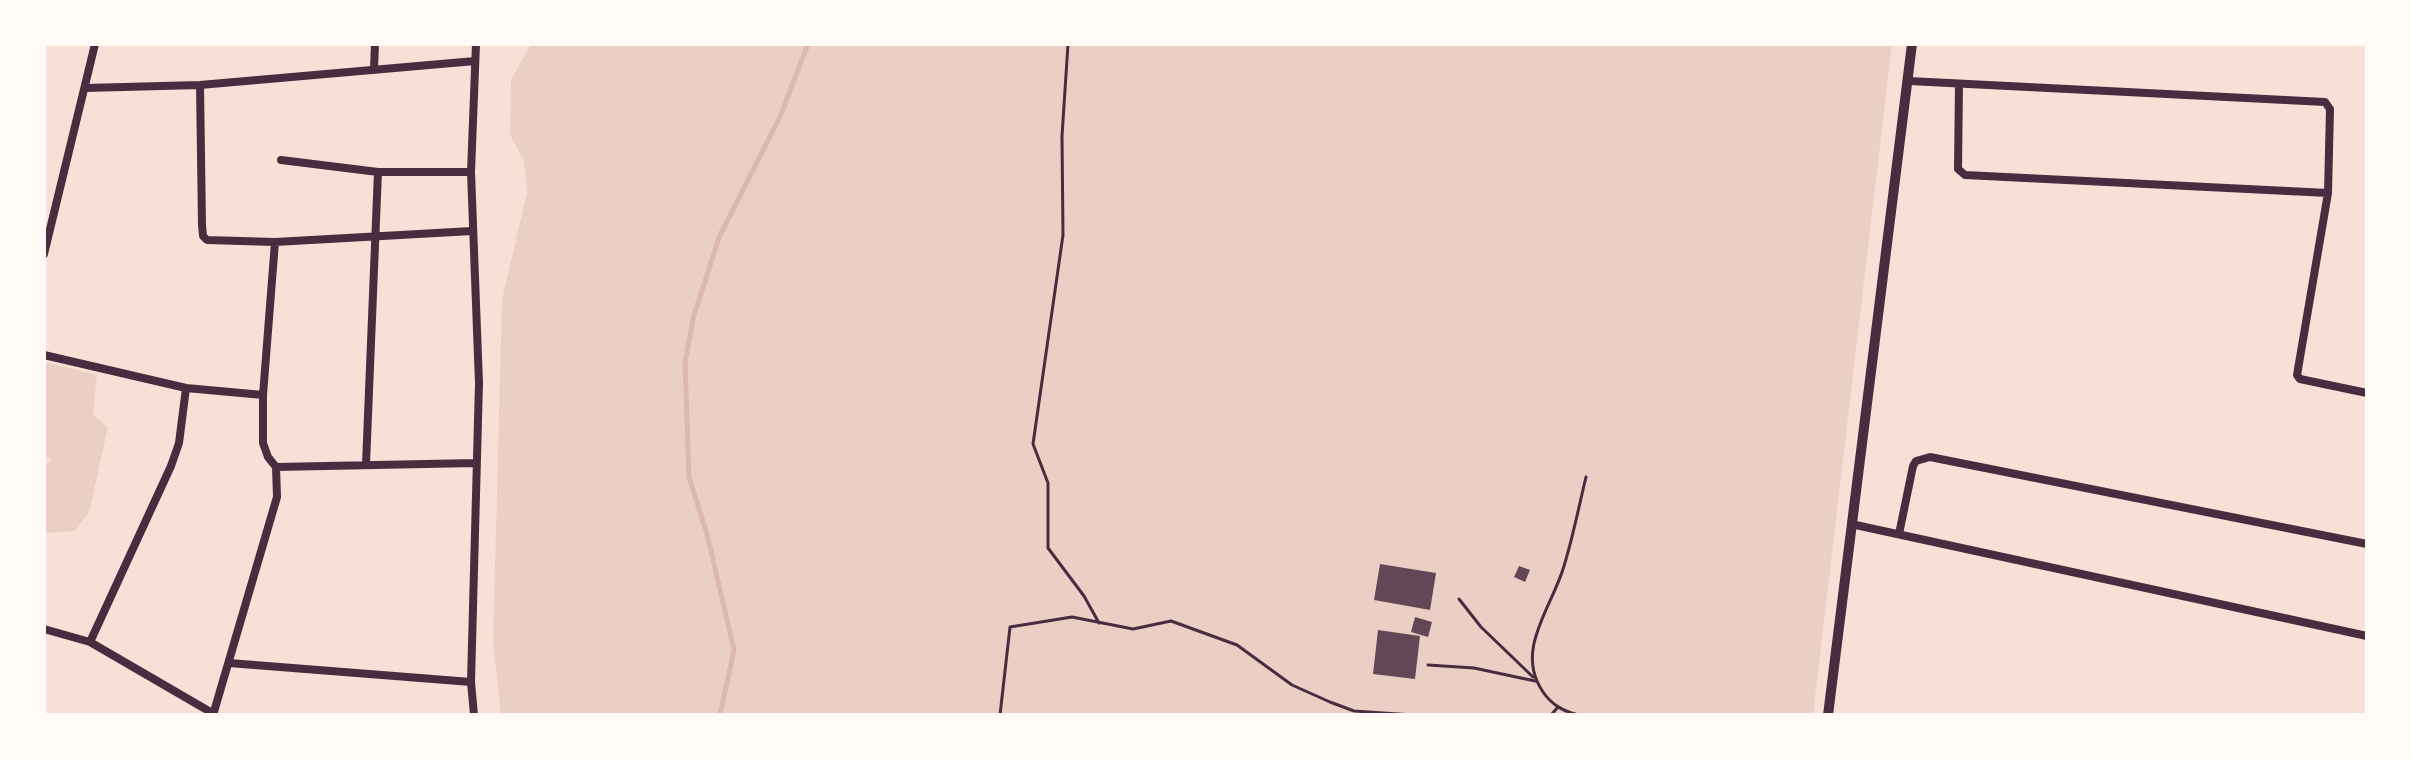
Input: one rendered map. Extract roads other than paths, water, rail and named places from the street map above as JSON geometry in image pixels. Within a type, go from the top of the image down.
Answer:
[{"type":"street","points":[[44,254],[95,44]]},
{"type":"street","points":[[374,68],[375,44]]},
{"type":"street","points":[[474,715],[471,682],[479,383],[471,172],[476,44]]},
{"type":"street","points":[[1828,715],[1912,44]]},
{"type":"street","points":[[85,88],[200,85],[475,61]]},
{"type":"street","points":[[1909,81],[2325,102],[2330,109],[2328,193],[2297,375],[2300,379],[2367,393]]},
{"type":"street","points":[[1959,84],[1958,169],[1965,175],[2328,193]]},
{"type":"street","points":[[200,85],[202,225],[203,236],[207,240],[275,242],[472,231]]},
{"type":"street","points":[[281,160],[378,172],[471,172]]},
{"type":"street","points":[[366,464],[378,172]]},
{"type":"street","points":[[44,629],[90,642],[214,714],[277,497],[276,467],[263,443],[263,395],[275,242]]},
{"type":"street","points":[[44,355],[186,388],[263,395]]},
{"type":"street","points":[[90,642],[171,466],[179,443],[186,388]]},
{"type":"street","points":[[1899,534],[1913,466],[1916,461],[1930,457],[2367,544]]},
{"type":"street","points":[[276,467],[475,463]]},
{"type":"street","points":[[1851,524],[2367,636]]},
{"type":"street","points":[[229,663],[471,682]]},
{"type":"waterway","points":[[720,715],[734,650],[707,534],[689,477],[685,362],[694,315],[720,235],[780,117],[808,44]]}]
